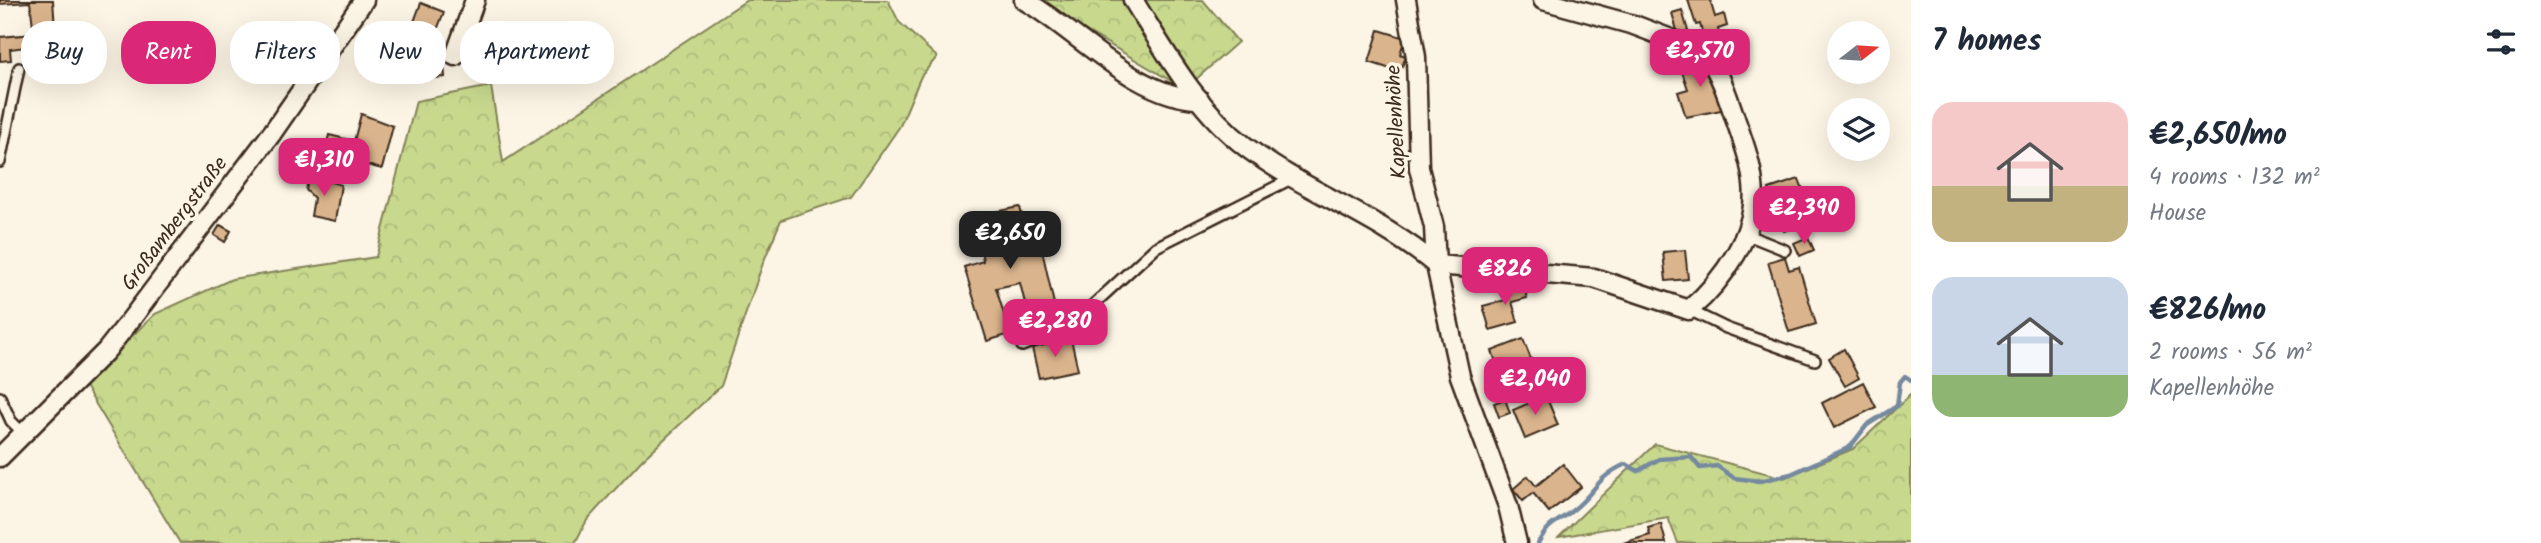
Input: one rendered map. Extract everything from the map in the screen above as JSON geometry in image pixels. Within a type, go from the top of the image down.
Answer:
[{"type":"street","name":"Großambergstraße","points":[[0,457],[106,351],[264,144],[364,0]]},
{"type":"street","points":[[456,56],[475,0]]},
{"type":"street","points":[[1024,0],[1149,84],[1186,99],[1199,99]]},
{"type":"street","points":[[1133,0],[1199,99],[1244,146],[1293,178],[1373,222],[1436,265],[1594,278],[1689,310],[1721,276],[1745,234],[1754,197],[1751,170],[1723,85],[1705,52],[1634,25],[1543,0]]},
{"type":"street","name":"Kapellenhöhe","points":[[1406,0],[1416,57],[1419,168],[1434,227],[1436,265]]},
{"type":"street","points":[[1436,265],[1460,376],[1508,506],[1517,543]]},
{"type":"lane","points":[[0,162],[19,68]]},
{"type":"lane","points":[[1022,346],[1068,328],[1157,247],[1293,178]]},
{"type":"lane","points":[[1745,234],[1784,250]]},
{"type":"lane","points":[[1689,310],[1726,328],[1815,360]]},
{"type":"lane","points":[[0,397],[11,421],[23,433]]},
{"type":"green space","points":[[747,0],[888,0],[899,22],[937,57],[921,76],[900,126],[851,197],[781,220],[763,263],[721,386],[641,461],[587,520],[575,543],[180,543],[83,383],[155,314],[232,279],[376,257],[416,101],[491,86],[503,162]]},
{"type":"green space","points":[[1034,0],[1203,0],[1238,42],[1185,89]]},
{"type":"green space","points":[[1911,394],[1911,543],[1678,543],[1668,518],[1559,537],[1655,444],[1784,478],[1853,449]]},
{"type":"building","points":[[0,0],[53,0],[54,21],[32,21],[30,2],[0,4]]},
{"type":"building","points":[[1688,0],[1710,0],[1715,17],[1724,14],[1727,26],[1718,29],[1720,38],[1705,43],[1700,24],[1696,25]]},
{"type":"building","points":[[421,3],[444,12],[440,21],[414,21]]},
{"type":"building","points":[[1682,10],[1688,31],[1678,34],[1672,13]]},
{"type":"building","points":[[1379,30],[1405,38],[1400,54],[1406,56],[1400,72],[1369,62]]},
{"type":"building","points":[[21,35],[21,48],[10,49],[11,60],[0,61],[0,37]]},
{"type":"building","points":[[1694,54],[1700,72],[1713,68],[1726,109],[1686,117],[1678,92],[1688,89],[1678,60]]},
{"type":"building","points":[[361,114],[393,126],[382,169],[324,154],[329,135],[354,141]]},
{"type":"building","points":[[302,156],[324,161],[322,170],[300,165]]},
{"type":"building","points":[[309,175],[341,185],[335,221],[311,216],[314,198],[306,190]]},
{"type":"building","points":[[1799,179],[1806,197],[1799,200],[1807,223],[1784,231],[1769,189]]},
{"type":"building","points":[[1020,207],[1024,225],[1036,223],[1058,322],[1031,328],[1020,283],[996,288],[1010,334],[987,341],[964,267],[983,261],[975,216]]},
{"type":"building","points":[[220,225],[231,231],[225,242],[214,235]]},
{"type":"building","points":[[1808,237],[1814,250],[1800,256],[1794,243]]},
{"type":"building","points":[[1685,250],[1688,279],[1666,281],[1663,252]]},
{"type":"building","points":[[1785,257],[1789,270],[1799,267],[1816,324],[1789,332],[1768,262]]},
{"type":"building","points":[[1522,279],[1527,298],[1512,302],[1518,322],[1490,330],[1483,306],[1509,299],[1505,284]]},
{"type":"building","points":[[1071,339],[1078,370],[1039,378],[1032,348]]},
{"type":"building","points":[[1523,339],[1536,372],[1512,381],[1510,376],[1502,378],[1492,351]]},
{"type":"building","points":[[1844,349],[1859,378],[1845,386],[1829,358]]},
{"type":"building","points":[[1863,382],[1876,407],[1834,428],[1822,403]]},
{"type":"building","points":[[1546,396],[1558,425],[1525,439],[1513,410]]},
{"type":"building","points":[[1505,399],[1510,413],[1499,417],[1494,403]]},
{"type":"building","points":[[1563,464],[1581,487],[1549,512],[1533,493],[1523,501],[1513,489],[1528,476],[1536,486]]},
{"type":"building","points":[[1661,524],[1666,543],[1623,543],[1650,535],[1648,528]]},
{"type":"waterway","points":[[1538,543],[1550,526],[1581,503],[1608,474],[1626,464],[1638,471],[1659,459],[1691,457],[1700,468],[1717,466],[1734,478],[1760,481],[1791,474],[1850,447],[1867,425],[1897,406],[1900,382],[1905,376],[1911,380]]}]
